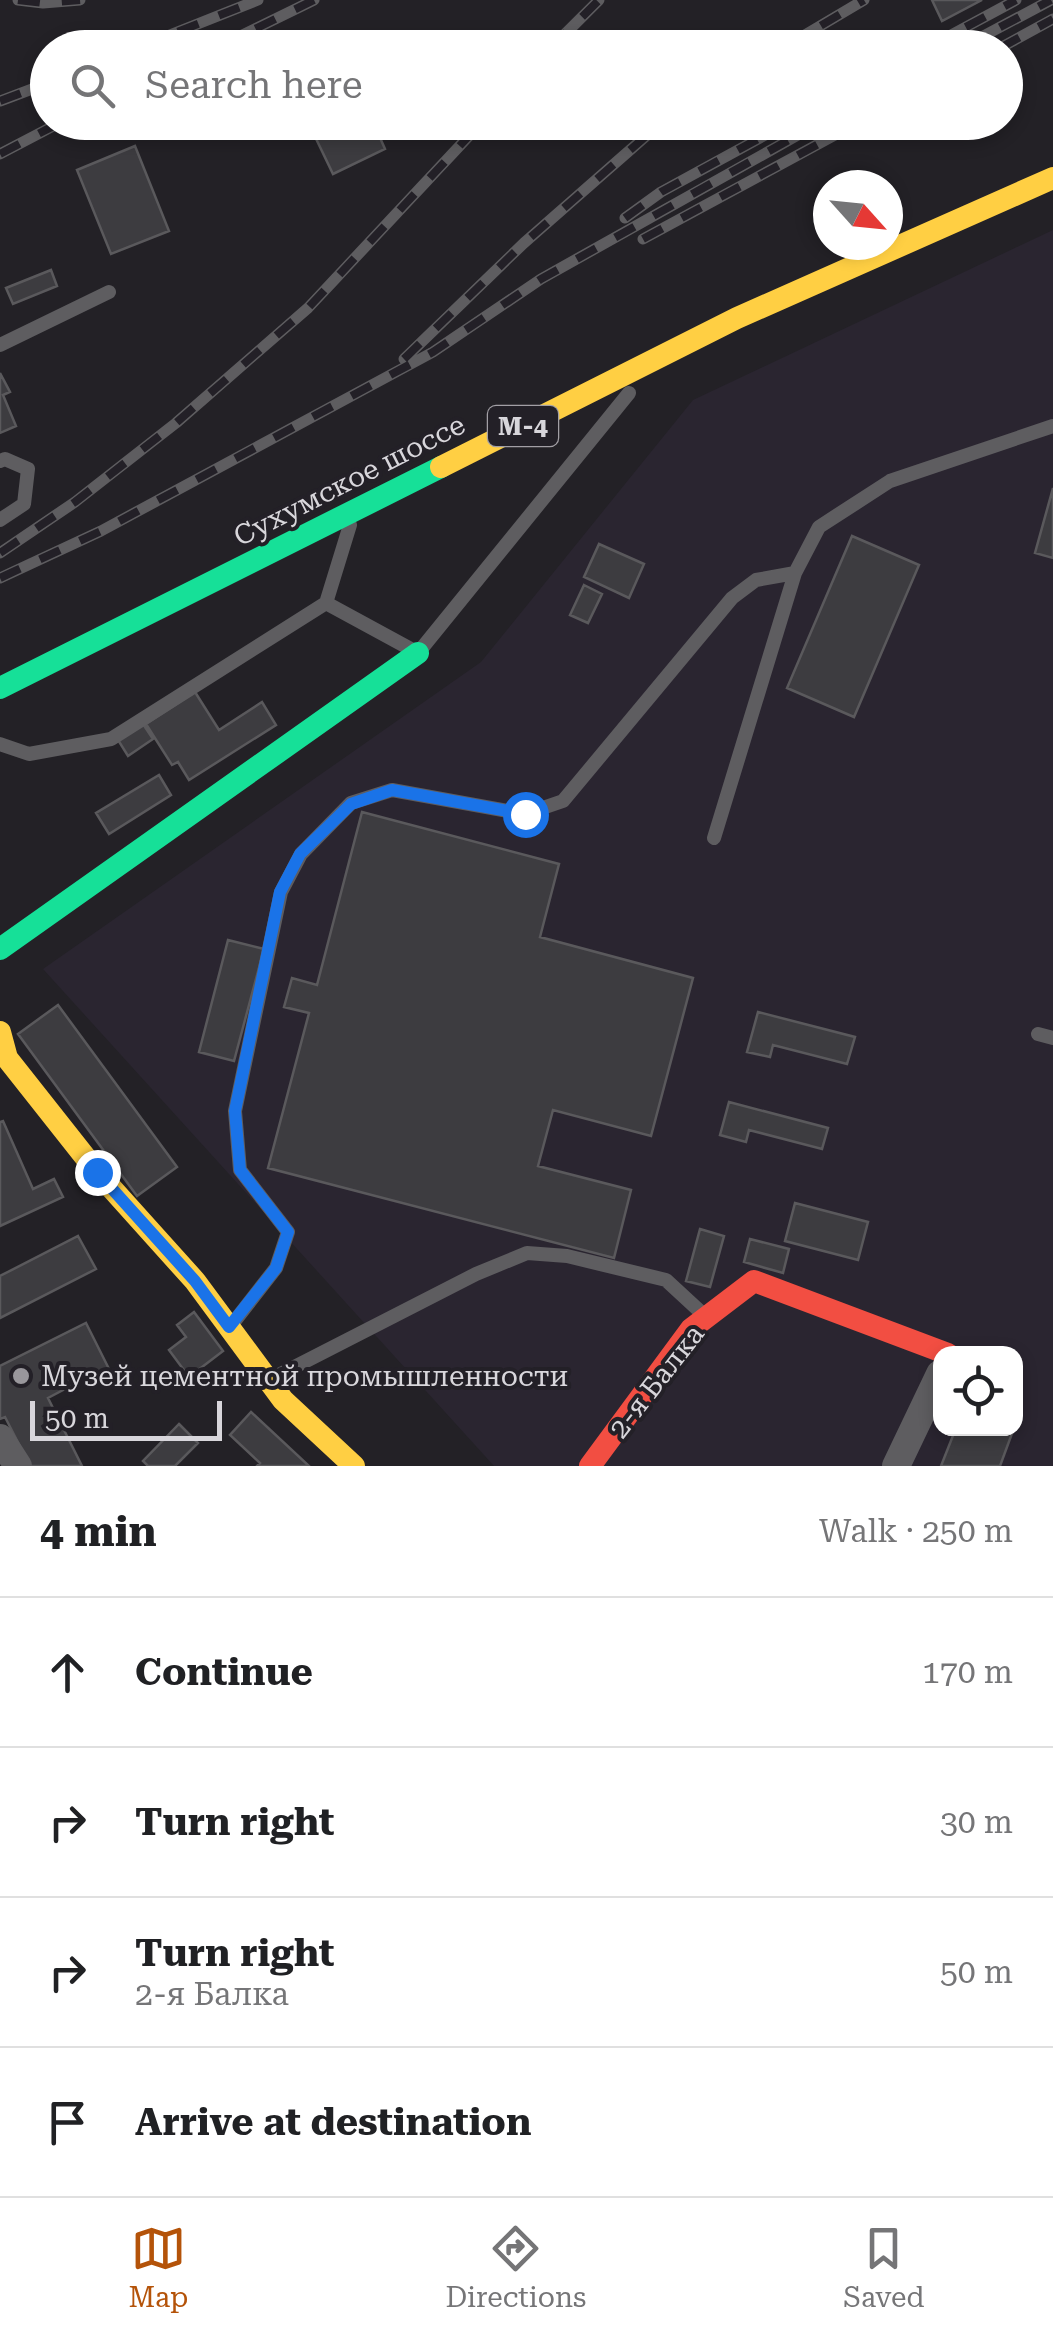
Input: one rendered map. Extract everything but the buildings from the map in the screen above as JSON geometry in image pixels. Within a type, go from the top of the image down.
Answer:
[{"type":"main road","name":"Сухумское шоссе","points":[[0,688],[737,318],[1053,178]]},
{"type":"main road","points":[[0,949],[418,653]]},
{"type":"main road","points":[[0,1032],[7,1058],[97,1172],[195,1281],[283,1400],[354,1466]]},
{"type":"main road","name":"2-я Балка","points":[[590,1466],[691,1329],[754,1281],[933,1348]]},
{"type":"street","points":[[896,1466],[933,1389]]},
{"type":"street","points":[[0,1438],[18,1466]]},
{"type":"lane","points":[[0,345],[109,292]]},
{"type":"lane","points":[[326,603],[418,653],[656,359]]},
{"type":"lane","points":[[714,838],[795,573],[818,527],[890,481],[1053,426]]},
{"type":"lane","points":[[0,461],[5,459],[28,469],[24,504],[0,520]]},
{"type":"lane","points":[[0,744],[28,754],[111,739],[326,603],[354,510]]},
{"type":"lane","points":[[229,1327],[276,1268],[288,1232],[240,1170],[235,1111],[280,892],[300,854],[351,804],[392,790],[525,814],[563,800],[732,598],[756,580],[795,573]]},
{"type":"lane","points":[[268,1380],[527,1252],[567,1256],[666,1280],[706,1317]]},
{"type":"shaded area","points":[[1053,230],[1053,1466],[494,1466],[43,969],[481,662],[693,400]]},
{"type":"railway","points":[[18,0],[80,0]]},
{"type":"railway","points":[[182,30],[258,0]]},
{"type":"railway","points":[[253,30],[314,0]]},
{"type":"railway","points":[[569,30],[599,0]]},
{"type":"railway","points":[[813,30],[864,0]]},
{"type":"railway","points":[[960,30],[1016,0]]},
{"type":"railway","points":[[995,30],[1051,0]]},
{"type":"railway","points":[[1023,35],[1053,19]]},
{"type":"railway","points":[[0,101],[30,90]]},
{"type":"railway","points":[[0,154],[30,138]]},
{"type":"railway","points":[[0,553],[75,502],[176,423],[308,308],[465,140]]},
{"type":"railway","points":[[404,359],[524,243],[641,140]]},
{"type":"railway","points":[[625,218],[661,192],[756,140]]},
{"type":"railway","points":[[0,578],[101,531],[433,352],[541,279],[789,140]]},
{"type":"railway","points":[[643,239],[826,140]]},
{"type":"traffic: fast","points":[[0,688],[441,467]]},
{"type":"traffic: fast","points":[[0,949],[418,653]]},
{"type":"traffic: slow","points":[[441,467],[737,318],[1053,178]]},
{"type":"traffic: slow","points":[[0,1032],[7,1058],[97,1172],[195,1281],[283,1400],[354,1466]]},
{"type":"traffic: jam","points":[[590,1466],[691,1329],[754,1281],[933,1348]]},
{"type":"place","name":"Музей цементной промышленности","points":[[21,1376]]},
{"type":"route","points":[[97,1172],[195,1281],[229,1327],[276,1268],[288,1232],[240,1170],[235,1111],[280,892],[300,854],[351,804],[392,790],[525,814]]}]
